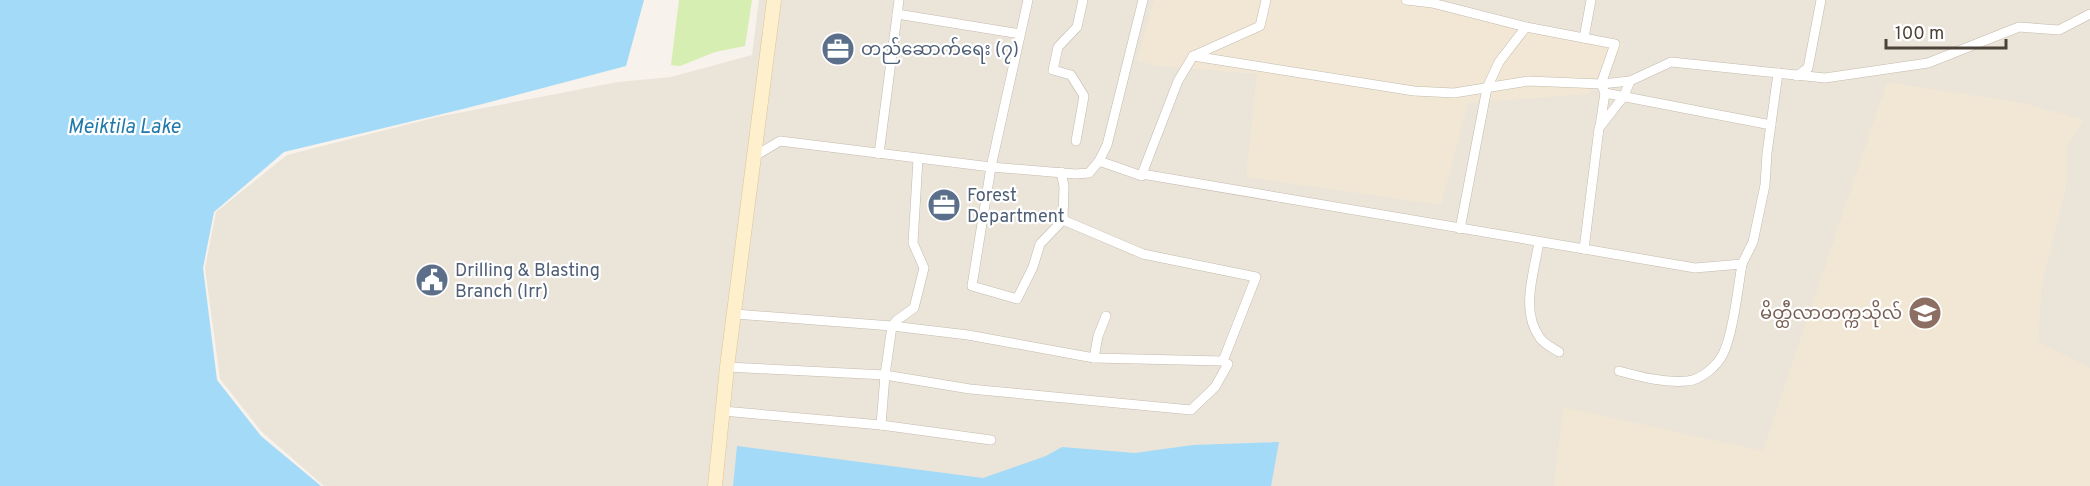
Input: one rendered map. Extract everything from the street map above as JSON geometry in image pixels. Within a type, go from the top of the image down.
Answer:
[{"type":"street","points":[[715,486],[774,0]]},
{"type":"street","points":[[879,154],[899,0]]},
{"type":"street","points":[[1028,0],[991,167],[972,286],[1017,299],[1033,267],[1040,244],[1064,220],[1064,186],[1061,172]]},
{"type":"street","points":[[1076,141],[1084,96],[1071,75],[1053,70],[1058,47],[1077,27],[1083,0]]},
{"type":"street","points":[[755,156],[780,141],[991,167],[1089,173],[1099,161],[1107,145],[1143,0]]},
{"type":"street","points":[[1142,174],[1178,81],[1193,56],[1260,27],[1266,0]]},
{"type":"street","points":[[1406,0],[1432,2],[1526,27],[1615,44],[1601,84],[1605,93],[1584,249]]},
{"type":"street","points":[[1584,38],[1591,0]]},
{"type":"street","points":[[1797,76],[1808,68],[1821,0]]},
{"type":"street","points":[[897,14],[1020,34]]},
{"type":"street","points":[[1193,56],[1414,91],[1454,93],[1528,81],[1601,84],[1630,81],[1671,62],[1825,78],[1928,63],[2019,27],[2059,30],[2090,14]]},
{"type":"street","points":[[1460,229],[1487,88],[1499,62],[1526,27]]},
{"type":"street","points":[[1619,371],[1657,380],[1690,381],[1708,372],[1722,356],[1728,340],[1742,264],[1753,242],[1765,185],[1778,73]]},
{"type":"street","points":[[1599,128],[1624,96],[1630,81]]},
{"type":"street","points":[[1605,93],[1771,125]]},
{"type":"street","points":[[881,425],[892,326],[914,308],[924,268],[913,243],[918,159]]},
{"type":"street","points":[[1099,161],[1142,176],[1142,174],[1695,268],[1742,264]]},
{"type":"street","points":[[1064,220],[1143,254],[1256,277],[1223,361]]},
{"type":"street","points":[[1539,242],[1528,306],[1533,325],[1541,340],[1559,352]]},
{"type":"street","points":[[728,367],[885,375],[970,389],[1191,410],[1215,387],[1228,364],[1223,361],[1094,358],[968,335],[892,326],[735,314]]},
{"type":"street","points":[[1094,358],[1098,336],[1106,316]]},
{"type":"street","points":[[723,411],[881,425],[991,441]]},
{"type":"shaded area","points":[[759,0],[2090,0],[2090,486],[324,486],[262,432],[220,379],[205,268],[216,212],[287,155],[437,117],[618,82],[671,77],[752,55]]},
{"type":"shaded area","points":[[1154,0],[1402,0],[1624,44],[1589,94],[1468,103],[1441,205],[1246,177],[1257,74],[1157,66],[1137,60]]},
{"type":"shaded area","name":"မိတ္ထီလာတက္ကသိုလ်","points":[[1887,82],[2023,103],[2084,120],[2067,145],[2066,187],[2042,283],[2038,342],[2090,368],[2090,486],[1554,486],[1563,407],[1763,451]]},
{"type":"green space","points":[[679,0],[752,0],[745,46],[715,52],[680,66],[671,65]]},
{"type":"water","name":"Meiktila Lake","points":[[0,0],[644,0],[626,66],[467,108],[284,152],[214,212],[203,268],[217,380],[261,436],[321,486],[0,486]]},
{"type":"water","points":[[1279,442],[1271,486],[733,486],[737,446],[983,478],[1046,456],[1062,447],[1135,453],[1193,445]]},
{"type":"place","name":"တည်ဆောက်ရေး (၇)","points":[[838,49]]},
{"type":"place","name":"Forest Department","points":[[944,205]]},
{"type":"place","name":"Drilling & Blasting Branch (Irr)","points":[[432,280]]},
{"type":"place","name":"မိတ္ထီလာတက္ကသိုလ်","points":[[1925,313]]}]
